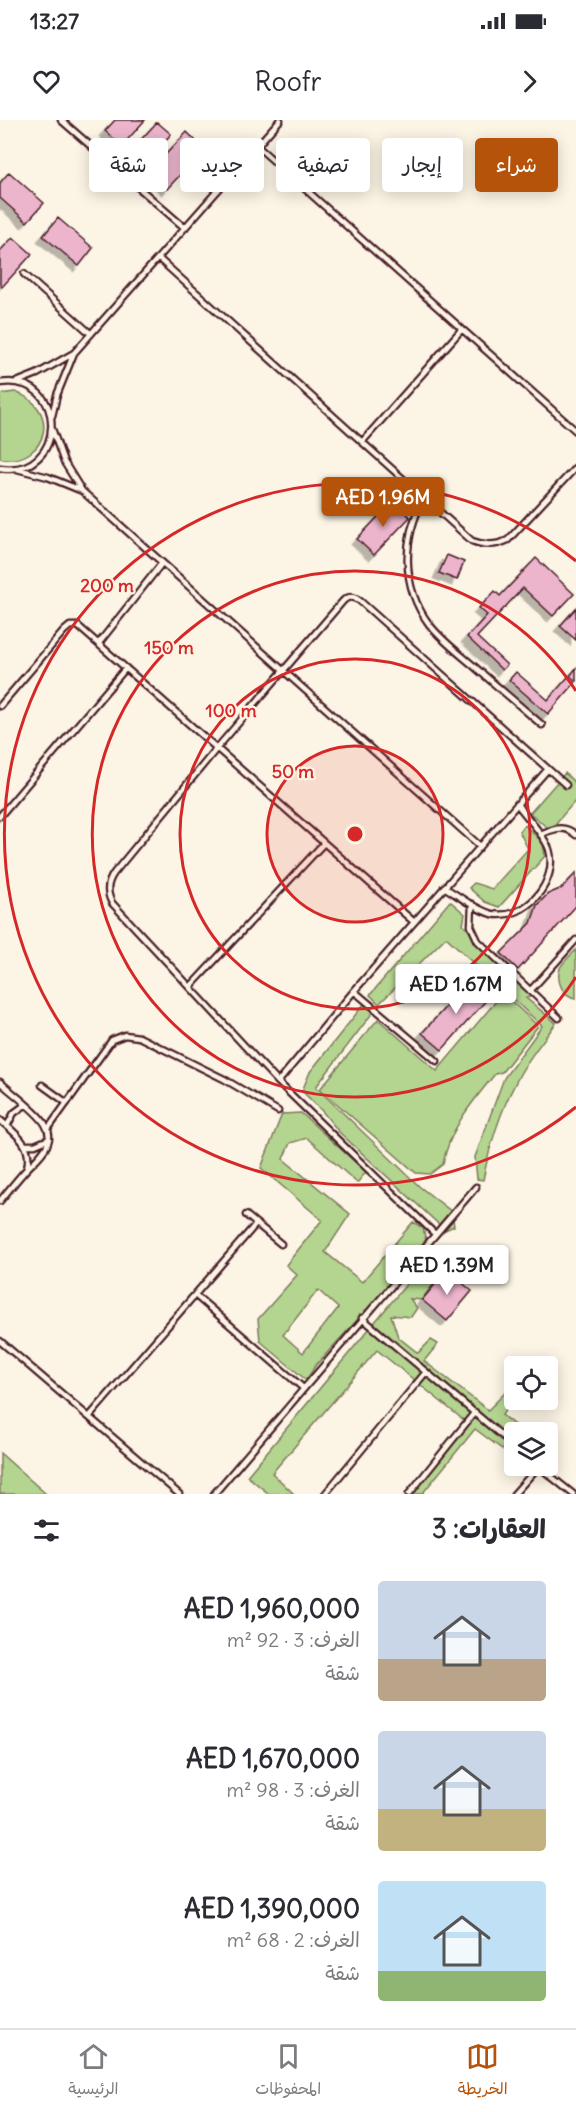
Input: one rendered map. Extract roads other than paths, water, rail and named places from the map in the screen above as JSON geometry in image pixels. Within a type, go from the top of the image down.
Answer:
[{"type":"lane","points":[[61,120],[185,228]]},
{"type":"lane","points":[[264,138],[280,120]]},
{"type":"lane","points":[[264,152],[576,430]]},
{"type":"lane","points":[[17,382],[74,353],[217,192]]},
{"type":"lane","points":[[158,258],[472,541],[494,545],[514,536],[576,467]]},
{"type":"lane","points":[[24,274],[91,334]]},
{"type":"lane","points":[[362,442],[462,329]]},
{"type":"lane","points":[[15,469],[36,460],[50,441],[52,416],[61,384],[74,353]]},
{"type":"lane","points":[[0,382],[17,382],[30,387],[40,394],[52,416]]},
{"type":"lane","points":[[52,429],[64,462],[82,491],[480,846]]},
{"type":"lane","points":[[1,469],[15,469],[48,477],[82,491]]},
{"type":"lane","points":[[424,498],[413,520],[407,556],[412,591],[422,613],[441,637],[542,725]]},
{"type":"lane","points":[[99,643],[162,563]]},
{"type":"lane","points":[[435,1234],[278,1082],[115,907],[109,898],[108,888],[114,873],[217,748],[342,601],[348,597],[354,597],[566,785]]},
{"type":"lane","points":[[0,706],[67,628],[78,626],[414,922]]},
{"type":"lane","points":[[0,816],[126,668]]},
{"type":"lane","points":[[278,1082],[354,991],[548,769]]},
{"type":"lane","points":[[444,887],[491,914],[511,914],[521,910],[536,896],[547,882],[551,864],[548,848],[517,804]]},
{"type":"lane","points":[[540,834],[560,828],[576,835]]},
{"type":"lane","points":[[190,987],[324,843]]},
{"type":"lane","points":[[472,904],[471,926],[475,937],[560,1018]]},
{"type":"lane","points":[[530,991],[576,940]]},
{"type":"lane","points":[[354,991],[437,1061]]},
{"type":"lane","points":[[48,1129],[112,1040],[118,1036],[132,1035],[196,1064],[278,1111]]},
{"type":"lane","points":[[0,1082],[42,1121],[48,1129],[49,1139],[45,1150],[0,1201]]},
{"type":"lane","points":[[42,1085],[67,1103]]},
{"type":"lane","points":[[7,1126],[14,1113],[25,1105]]},
{"type":"lane","points":[[0,1120],[26,1145],[29,1156],[27,1168]]},
{"type":"lane","points":[[26,1145],[35,1145],[49,1139]]},
{"type":"lane","points":[[214,1494],[476,1187]]},
{"type":"lane","points":[[246,1215],[281,1244]]},
{"type":"lane","points":[[89,1417],[256,1224]]},
{"type":"lane","points":[[195,1294],[303,1388]]},
{"type":"lane","points":[[362,1318],[504,1437]]},
{"type":"lane","points":[[0,1341],[179,1494]]},
{"type":"lane","points":[[325,1494],[426,1372]]},
{"type":"lane","points":[[409,1494],[475,1412]]},
{"type":"lane","points":[[514,1494],[530,1476]]},
{"type":"lane","points":[[551,1476],[573,1494]]}]
